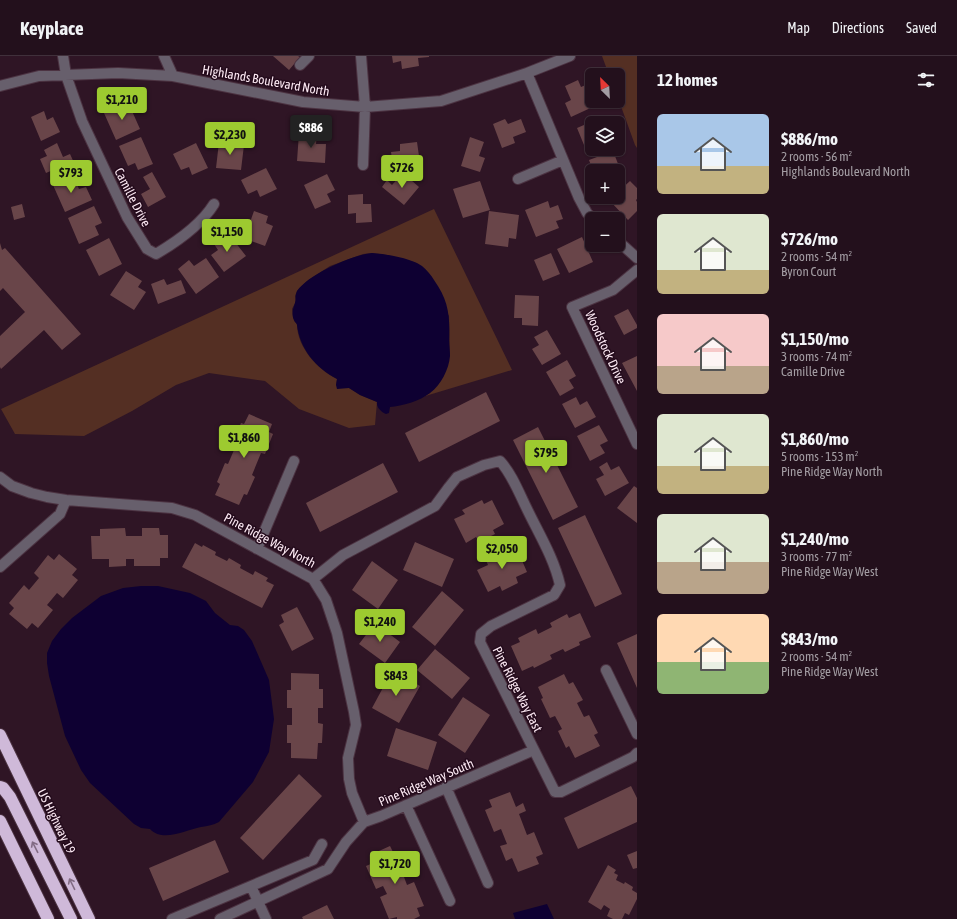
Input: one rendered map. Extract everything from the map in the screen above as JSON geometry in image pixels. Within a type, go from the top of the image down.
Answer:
[{"type":"highway","name":"US Highway 19","points":[[0,735],[89,919]]},
{"type":"highway","points":[[0,746],[12,761]]},
{"type":"highway","points":[[0,787],[3,788],[10,796],[71,919]]},
{"type":"highway","points":[[0,821],[48,919]]},
{"type":"street","points":[[63,56],[66,75]]},
{"type":"street","points":[[164,56],[174,76]]},
{"type":"street","points":[[300,65],[309,56]]},
{"type":"street","points":[[361,56],[365,107],[363,165]]},
{"type":"street","name":"Highlands Boulevard North","points":[[0,86],[39,76],[118,73],[174,76],[303,102],[365,107],[441,101],[528,73],[570,56]]},
{"type":"street","points":[[528,73],[562,160],[586,212]]},
{"type":"street","name":"Camille Drive","points":[[66,75],[82,121],[124,211],[147,249],[156,254],[171,245],[207,215],[214,204]]},
{"type":"street","points":[[518,179],[562,160]]},
{"type":"street","points":[[625,247],[637,258]]},
{"type":"street","name":"Woodstock Drive","points":[[637,270],[613,290],[572,307],[637,444]]},
{"type":"street","points":[[257,549],[294,461]]},
{"type":"street","name":"Pine Ridge Way North","points":[[0,477],[12,486],[30,493],[66,500],[172,508],[195,515],[313,579],[343,555],[435,506],[448,487],[457,478],[484,464],[500,461]]},
{"type":"street","name":"Pine Ridge Way East","points":[[500,461],[514,484],[545,547],[558,575],[560,585],[554,595],[491,626],[481,634],[480,642],[534,750]]},
{"type":"street","points":[[0,567],[60,514],[66,500]]},
{"type":"street","points":[[313,579],[326,600],[338,633],[350,690],[356,724],[348,758],[349,779],[352,793],[364,822]]},
{"type":"street","points":[[606,670],[637,734]]},
{"type":"street","points":[[534,750],[555,792],[561,792],[633,757],[637,753]]},
{"type":"street","name":"Pine Ridge Way South","points":[[220,919],[328,869],[346,842],[364,822],[534,750]]},
{"type":"street","points":[[446,787],[488,883]]},
{"type":"street","points":[[406,805],[450,901]]},
{"type":"street","points":[[172,919],[313,860],[322,844]]},
{"type":"street","points":[[251,886],[266,919]]},
{"type":"shaded area","points":[[602,56],[637,56],[637,148],[622,108],[625,108],[625,68],[606,68]]},
{"type":"shaded area","points":[[434,209],[512,370],[422,397],[430,393],[450,355],[449,316],[417,263],[387,255],[372,253],[363,254],[330,266],[307,281],[297,291],[295,296],[296,301],[292,309],[294,321],[297,324],[300,341],[304,349],[322,369],[337,379],[336,385],[342,388],[349,388],[360,395],[377,402],[375,425],[349,428],[299,409],[265,381],[209,373],[176,385],[132,411],[84,436],[15,434],[1,409]]},
{"type":"shaded area","points":[[372,253],[391,255],[405,259],[417,263],[426,269],[443,295],[449,316],[450,356],[444,376],[438,386],[426,396],[411,403],[390,407],[389,413],[386,414],[379,409],[377,402],[360,395],[349,388],[337,389],[337,379],[322,369],[305,350],[293,316],[296,292],[311,278],[343,261]]},
{"type":"shaded area","points":[[158,586],[190,593],[206,601],[215,613],[230,625],[238,626],[244,630],[252,641],[269,680],[274,719],[269,752],[253,782],[219,822],[168,835],[161,835],[150,829],[141,828],[134,824],[90,783],[81,770],[65,736],[47,663],[47,653],[52,641],[72,618],[101,596],[123,588]]},
{"type":"shaded area","points":[[547,904],[554,919],[515,919],[513,913]]},
{"type":"building","points":[[273,56],[298,56],[300,57],[289,70]]},
{"type":"building","points":[[392,56],[429,57],[418,58],[419,66],[402,69],[401,61],[393,63]]},
{"type":"building","points":[[578,80],[581,87],[585,85],[585,108],[590,108],[571,117],[565,103],[571,100],[565,86]]},
{"type":"building","points":[[128,102],[140,129],[116,140],[104,113]]},
{"type":"building","points":[[44,111],[47,120],[53,117],[60,132],[41,141],[31,117]]},
{"type":"building","points":[[505,119],[508,124],[521,119],[526,132],[513,137],[515,143],[502,148],[493,124]]},
{"type":"building","points":[[585,125],[585,145],[584,145],[577,128]]},
{"type":"building","points":[[299,133],[317,134],[316,144],[326,144],[325,163],[297,161]]},
{"type":"building","points":[[141,137],[153,164],[138,170],[135,163],[128,166],[119,146]]},
{"type":"building","points":[[470,137],[484,142],[479,156],[485,158],[480,172],[461,166]]},
{"type":"building","points":[[219,142],[244,145],[241,170],[216,168]]},
{"type":"building","points":[[417,142],[420,163],[393,166],[391,152],[400,151],[400,144]]},
{"type":"building","points":[[57,143],[63,157],[70,154],[76,167],[56,177],[53,170],[46,173],[40,159],[47,156],[44,150]]},
{"type":"building","points":[[196,143],[208,168],[192,175],[189,167],[181,170],[173,154]]},
{"type":"building","points":[[600,156],[615,156],[618,164],[590,164],[589,160]]},
{"type":"building","points":[[266,168],[277,189],[260,197],[257,190],[248,194],[241,180]]},
{"type":"building","points":[[152,172],[166,197],[148,207],[141,194],[150,189],[143,177]]},
{"type":"building","points":[[403,173],[419,187],[404,205],[382,187],[387,180],[392,185]]},
{"type":"building","points":[[327,174],[335,190],[327,194],[331,202],[315,209],[304,185]]},
{"type":"building","points":[[73,176],[79,189],[86,187],[92,200],[65,212],[53,185]]},
{"type":"building","points":[[480,181],[490,210],[463,218],[453,189]]},
{"type":"building","points":[[630,181],[637,188],[637,211],[628,220],[625,217],[625,212],[620,212],[613,204],[625,204],[625,186]]},
{"type":"building","points":[[363,194],[363,204],[371,204],[372,222],[356,223],[356,213],[348,214],[348,195]]},
{"type":"building","points":[[548,201],[550,208],[558,205],[563,219],[556,221],[559,228],[536,237],[525,210]]},
{"type":"building","points":[[22,204],[25,217],[14,220],[11,207]]},
{"type":"building","points":[[94,206],[102,223],[95,226],[99,235],[79,244],[68,218]]},
{"type":"building","points":[[254,211],[268,216],[266,223],[273,226],[265,246],[237,236],[242,222],[249,225]]},
{"type":"building","points":[[489,211],[519,215],[516,239],[509,238],[508,247],[485,244]]},
{"type":"building","points":[[228,233],[246,256],[224,272],[211,255],[218,250],[214,244]]},
{"type":"building","points":[[582,237],[585,244],[585,252],[589,252],[593,262],[569,273],[557,249]]},
{"type":"building","points":[[109,238],[122,264],[99,276],[86,250]]},
{"type":"building","points":[[0,243],[2,250],[5,248],[81,334],[62,350],[44,330],[1,369],[0,336],[25,312],[3,288],[0,291]]},
{"type":"building","points":[[551,253],[560,274],[543,281],[534,260]]},
{"type":"building","points":[[206,258],[219,277],[196,294],[178,269],[189,260],[194,266]]},
{"type":"building","points":[[126,271],[142,281],[138,287],[146,292],[134,310],[110,295]]},
{"type":"building","points":[[164,279],[167,285],[181,280],[186,293],[158,304],[151,284]]},
{"type":"building","points":[[515,295],[539,296],[538,326],[522,325],[522,318],[514,318]]},
{"type":"building","points":[[628,309],[637,325],[637,328],[624,335],[614,316]]},
{"type":"building","points":[[547,330],[561,354],[542,365],[532,349],[539,345],[534,337]]},
{"type":"building","points":[[637,356],[637,391],[622,363]]},
{"type":"building","points":[[567,360],[576,376],[569,380],[574,388],[560,396],[546,372]]},
{"type":"building","points":[[486,392],[500,421],[419,462],[405,433]]},
{"type":"building","points":[[576,397],[580,405],[587,401],[596,417],[575,428],[562,404]]},
{"type":"building","points":[[249,414],[272,424],[269,432],[273,434],[265,454],[261,453],[252,475],[255,477],[247,495],[244,494],[239,505],[215,495],[220,484],[217,482],[225,463],[228,464],[237,443],[233,442],[241,423],[244,424]]},
{"type":"building","points":[[599,425],[608,441],[600,445],[605,453],[590,461],[577,436]]},
{"type":"building","points":[[538,427],[578,507],[553,520],[513,440]]},
{"type":"building","points":[[607,462],[611,470],[619,466],[629,483],[605,496],[596,479],[604,475],[599,467]]},
{"type":"building","points":[[383,463],[398,492],[320,532],[306,503]]},
{"type":"building","points":[[634,486],[637,488],[637,523],[617,508]]},
{"type":"building","points":[[482,500],[484,504],[492,500],[504,524],[493,530],[495,534],[479,542],[476,537],[466,543],[454,519],[465,514],[462,510]]},
{"type":"building","points":[[585,515],[622,594],[595,607],[558,528]]},
{"type":"building","points":[[125,528],[126,536],[142,536],[142,528],[159,528],[160,535],[168,535],[168,558],[160,558],[160,566],[134,566],[134,559],[126,559],[126,566],[109,567],[109,559],[92,559],[91,536],[100,536],[100,529]]},
{"type":"building","points":[[415,542],[454,559],[442,587],[403,570]]},
{"type":"building","points":[[195,543],[202,547],[203,545],[216,552],[215,555],[227,561],[229,558],[241,565],[240,568],[253,575],[255,571],[268,578],[266,581],[274,585],[262,608],[182,567]]},
{"type":"building","points":[[517,549],[527,572],[516,577],[518,583],[502,591],[500,586],[488,592],[477,570],[488,565],[485,558],[503,550],[505,554]]},
{"type":"building","points":[[59,554],[77,569],[72,575],[78,580],[63,598],[57,593],[47,605],[53,610],[38,628],[32,623],[27,629],[9,614],[14,608],[9,603],[24,585],[29,590],[39,578],[34,573],[48,555],[54,560]]},
{"type":"building","points":[[372,561],[398,580],[378,609],[352,590]]},
{"type":"building","points":[[442,591],[464,610],[435,646],[412,627]]},
{"type":"building","points":[[297,607],[314,639],[292,651],[279,625],[284,622],[281,615]]},
{"type":"building","points":[[580,613],[591,637],[579,642],[580,645],[565,652],[563,649],[550,655],[552,659],[534,668],[533,666],[522,671],[511,646],[520,642],[518,638],[536,629],[538,634],[552,627],[550,623],[567,614],[569,618]]},
{"type":"building","points":[[375,623],[400,642],[385,663],[359,644]]},
{"type":"building","points":[[637,634],[637,688],[617,643]]},
{"type":"building","points":[[435,649],[470,678],[452,699],[417,670]]},
{"type":"building","points":[[392,671],[420,686],[399,723],[372,708]]},
{"type":"building","points":[[291,673],[319,674],[319,689],[323,689],[323,708],[318,708],[318,723],[323,724],[322,743],[318,743],[317,759],[291,758],[291,743],[287,743],[287,725],[292,725],[292,708],[287,708],[287,690],[291,690]]},
{"type":"building","points":[[564,674],[569,684],[573,682],[583,700],[577,703],[584,717],[589,715],[598,733],[594,735],[600,746],[575,758],[569,746],[566,748],[558,731],[562,729],[555,716],[550,718],[541,699],[543,698],[538,687]]},
{"type":"building","points":[[463,697],[490,715],[465,753],[438,735]]},
{"type":"building","points":[[396,728],[437,742],[428,770],[387,756]]},
{"type":"building","points":[[299,774],[322,796],[263,860],[240,838]]},
{"type":"building","points":[[631,786],[637,798],[637,822],[578,849],[564,818]]},
{"type":"building","points":[[510,792],[516,807],[523,803],[526,811],[519,814],[527,835],[534,832],[543,854],[536,857],[539,864],[518,872],[512,858],[506,861],[500,846],[507,844],[501,829],[494,832],[485,810],[492,807],[489,800]]},
{"type":"building","points":[[215,840],[229,872],[163,901],[149,868]]},
{"type":"building","points":[[390,846],[394,854],[400,851],[410,874],[404,877],[407,885],[414,882],[424,906],[417,908],[420,916],[414,919],[397,919],[397,917],[389,919],[380,897],[387,894],[383,886],[376,889],[366,866],[373,863],[370,855]]},
{"type":"building","points":[[637,851],[637,868],[633,869],[627,855]]},
{"type":"building","points":[[608,865],[616,870],[614,873],[618,875],[616,880],[624,884],[625,882],[633,887],[632,890],[637,893],[637,899],[629,915],[625,913],[622,919],[613,919],[607,916],[610,909],[604,905],[601,910],[588,902]]},
{"type":"building","points":[[327,905],[334,919],[303,919],[302,917]]}]
